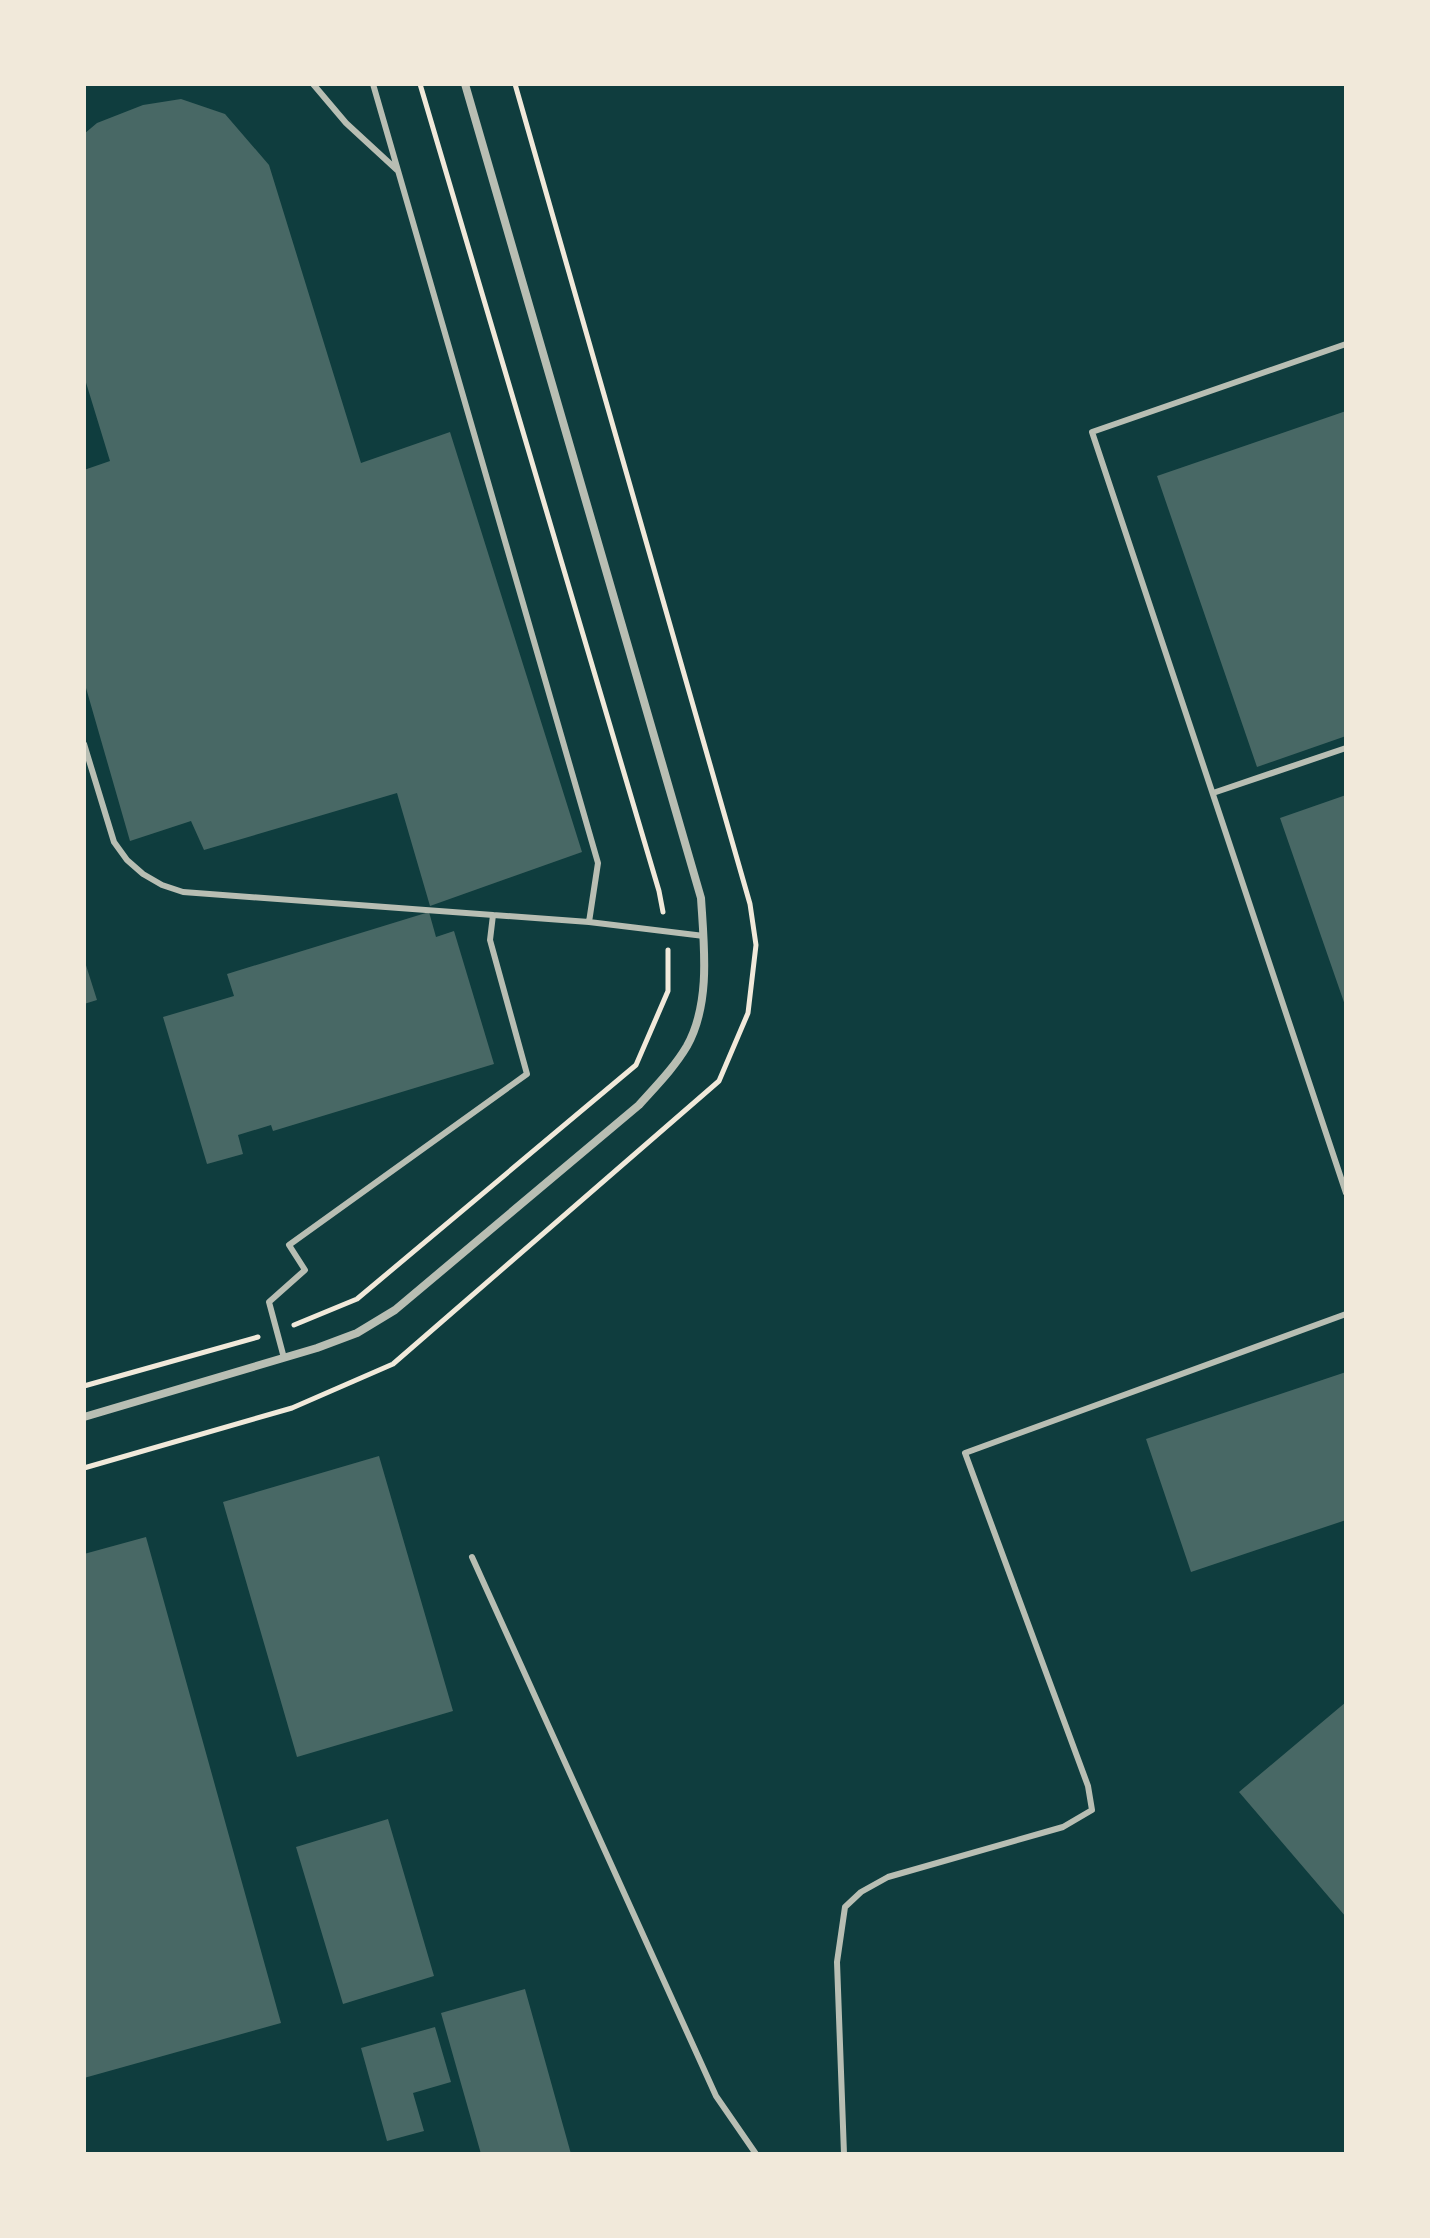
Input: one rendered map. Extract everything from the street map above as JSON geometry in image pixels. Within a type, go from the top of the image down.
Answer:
[{"type":"street","points":[[84,1417],[284,1358],[357,1333],[395,1310],[639,1105],[669,1072],[688,1044],[699,1012],[704,977],[701,898],[465,84]]},
{"type":"lane","points":[[313,84],[346,123],[397,171]]},
{"type":"lane","points":[[373,84],[598,863],[589,922]]},
{"type":"lane","points":[[1346,344],[1092,432],[1346,1193]]},
{"type":"lane","points":[[84,744],[114,842],[127,860],[143,874],[183,892],[589,922],[704,936]]},
{"type":"lane","points":[[1213,793],[1346,748]]},
{"type":"lane","points":[[284,1358],[269,1302],[305,1270],[289,1245],[527,1074],[490,940],[493,915]]},
{"type":"lane","points":[[844,2154],[837,1962],[845,1907],[861,1892],[888,1877],[1063,1827],[1092,1810],[1088,1786],[965,1453],[1346,1314]]},
{"type":"lane","points":[[472,1557],[716,2096],[756,2154]]},
{"type":"path","points":[[84,1386],[277,1332],[357,1299],[636,1065],[668,991],[667,932],[654,875],[420,84]]},
{"type":"path","points":[[84,1468],[292,1408],[393,1364],[719,1081],[748,1013],[756,945],[750,904],[515,84]]},
{"type":"building","points":[[181,99],[225,114],[269,165],[361,463],[450,432],[582,852],[430,906],[397,793],[204,850],[191,821],[130,841],[84,681],[84,470],[110,461],[84,376],[84,134],[97,123],[143,105]]},
{"type":"building","points":[[1346,411],[1346,736],[1257,767],[1157,476]]},
{"type":"building","points":[[1346,795],[1346,1008],[1280,818]]},
{"type":"building","points":[[429,912],[436,937],[454,931],[494,1064],[273,1131],[271,1125],[238,1135],[243,1154],[207,1164],[163,1017],[234,996],[227,974]]},
{"type":"building","points":[[84,959],[97,1000],[84,1004]]},
{"type":"building","points":[[1346,1372],[1346,1520],[1191,1572],[1146,1439]]},
{"type":"building","points":[[379,1456],[453,1711],[297,1757],[223,1502]]},
{"type":"building","points":[[146,1537],[281,2023],[84,2078],[84,1554]]},
{"type":"building","points":[[1346,1702],[1346,1917],[1239,1792]]},
{"type":"building","points":[[388,1819],[434,1976],[343,2004],[296,1847]]},
{"type":"building","points":[[525,1989],[571,2154],[481,2154],[441,2013]]},
{"type":"building","points":[[435,2027],[451,2082],[413,2093],[424,2131],[387,2141],[361,2048]]}]
